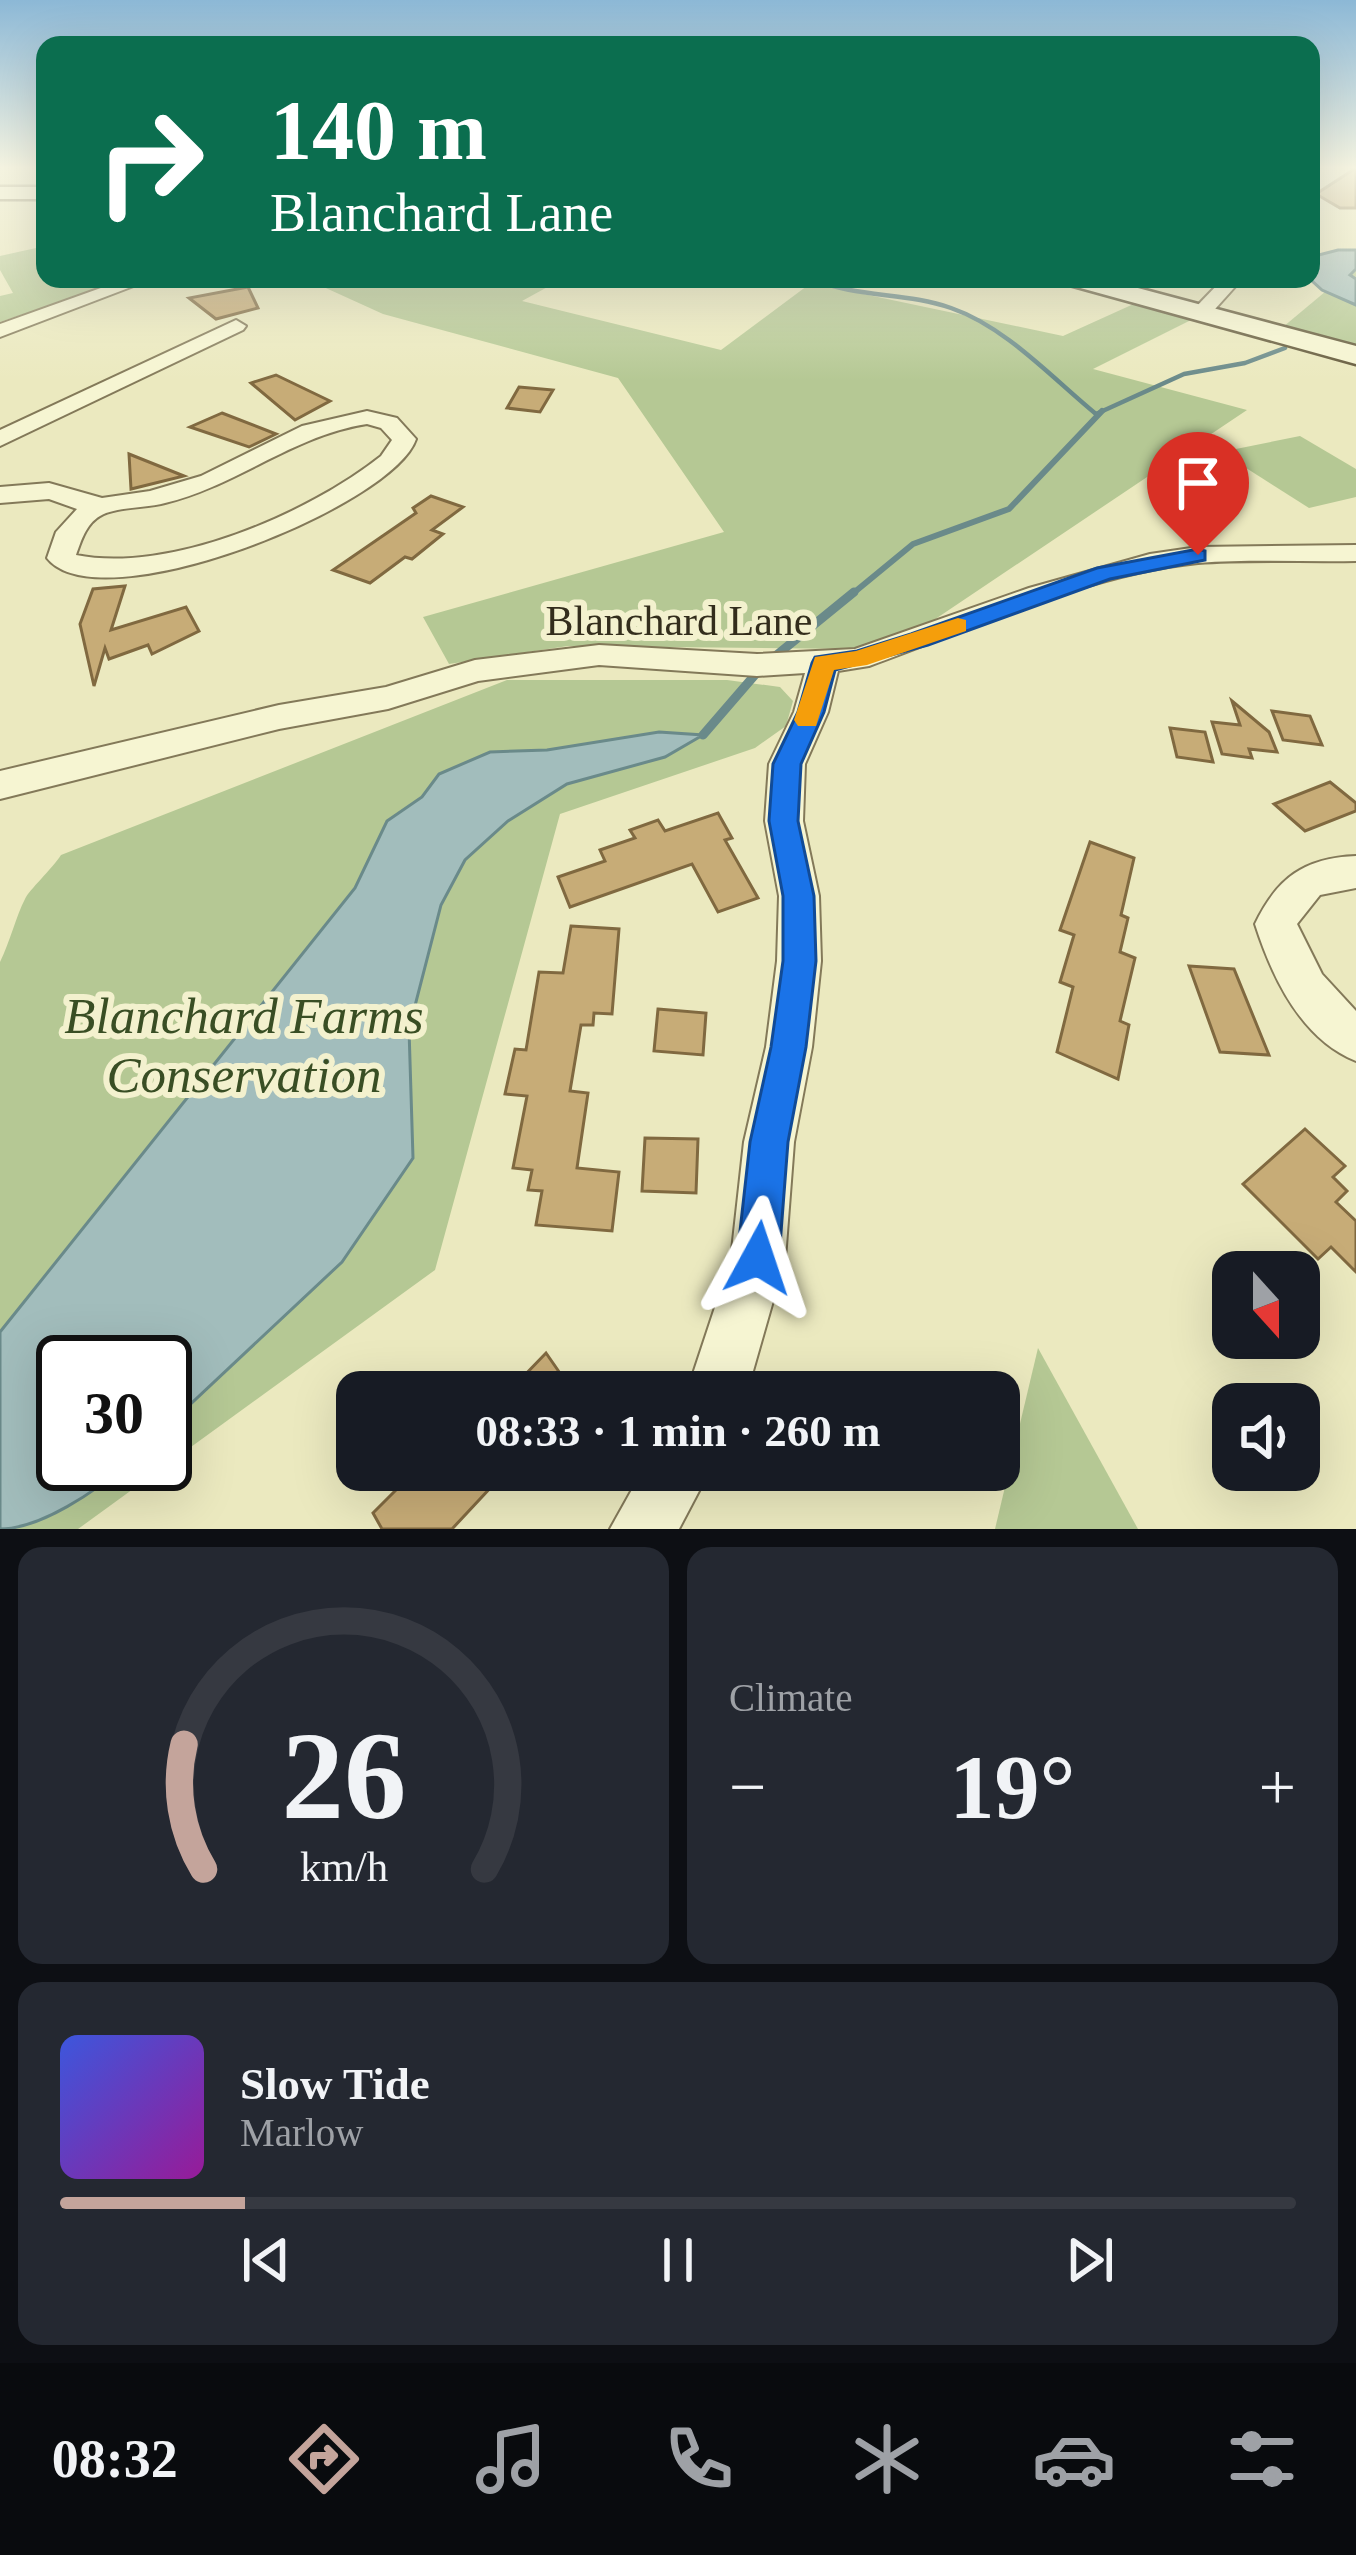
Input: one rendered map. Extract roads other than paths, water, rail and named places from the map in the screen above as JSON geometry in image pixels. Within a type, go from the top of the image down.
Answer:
[{"type":"main road","points":[[1107,288],[1356,355]]},
{"type":"street","points":[[0,331],[118,288]]},
{"type":"street","points":[[1200,314],[1224,288]]},
{"type":"street","points":[[0,439],[236,326]]},
{"type":"street","points":[[0,495],[51,491],[94,506],[210,481],[294,436],[339,421],[386,423],[398,428],[404,439],[388,463],[305,511],[235,542],[169,561],[109,569],[66,562],[61,558],[70,532],[94,506]]},
{"type":"street","name":"Blanchard Lane","points":[[0,785],[279,717],[388,698],[475,671],[556,658],[645,656],[758,664],[858,659],[1039,594],[1150,562],[1241,553],[1356,553]]},
{"type":"street","points":[[723,1371],[758,1258],[769,1142],[789,1047],[799,961],[799,896],[784,821],[787,764],[811,712],[824,663]]},
{"type":"street","points":[[1356,872],[1304,880],[1276,924],[1289,966],[1322,1013],[1356,1039]]},
{"type":"street","points":[[642,1529],[666,1491]]},
{"type":"water","points":[[1356,250],[1356,269],[1350,275],[1356,279],[1356,305],[1320,288],[1320,255]]},
{"type":"water","points":[[659,732],[703,735],[665,757],[567,784],[508,821],[465,860],[441,905],[409,1029],[413,1158],[342,1262],[192,1403],[192,1335],[36,1335],[36,1491],[92,1491],[32,1523],[0,1529],[0,1332],[355,888],[387,821],[422,797],[439,774],[490,752],[547,750]]},
{"type":"waterway","points":[[843,288],[934,303],[971,317],[1009,340],[1096,414],[1102,411]]},
{"type":"waterway","points":[[1102,411],[1184,374],[1245,363],[1285,348]]},
{"type":"waterway","points":[[851,595],[913,544],[1009,509],[1102,411]]},
{"type":"waterway","points":[[773,658],[854,592]]},
{"type":"waterway","points":[[703,735],[760,669]]},
{"type":"park label","name":"Blanchard Farms Conservation","points":[[244,1044]]}]
